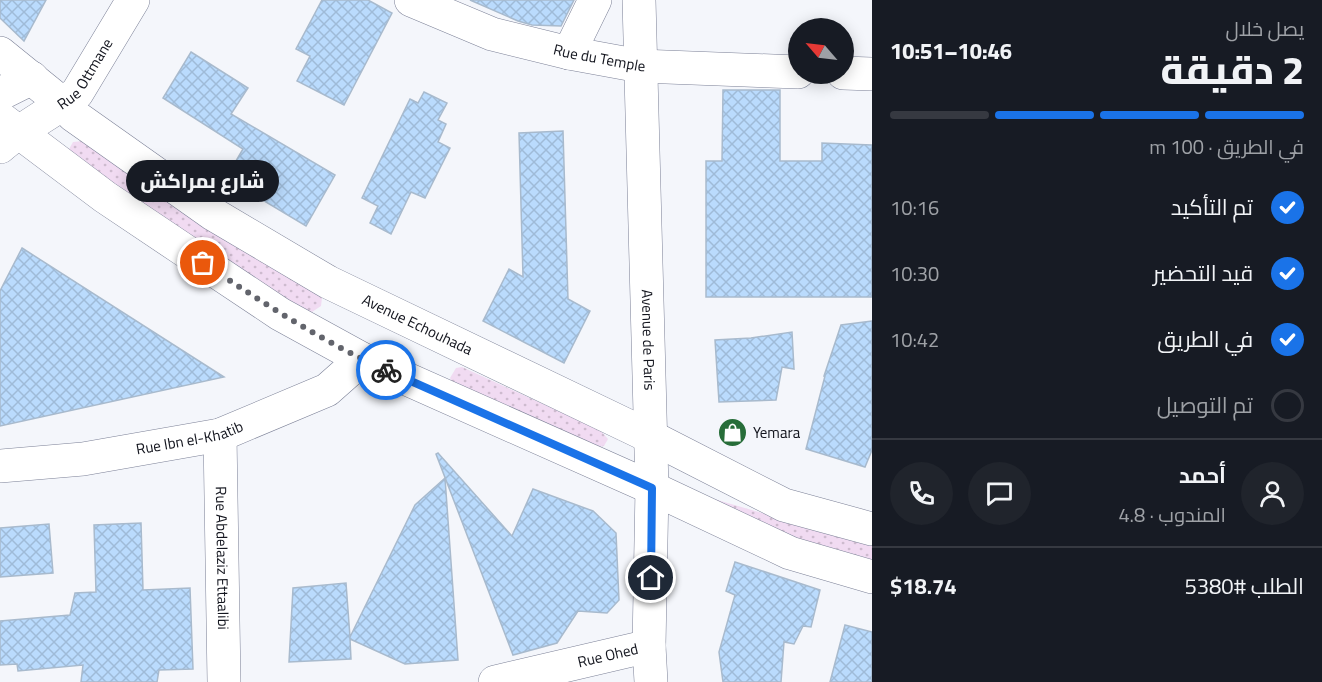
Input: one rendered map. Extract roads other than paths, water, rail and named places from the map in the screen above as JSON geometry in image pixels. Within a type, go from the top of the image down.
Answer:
[{"type":"street","name":"Rue Ottmane","points":[[6,132],[63,104],[77,93],[133,0]]},
{"type":"street","name":"Rue du Temple","points":[[411,0],[492,34],[569,53],[640,66],[788,72]]},
{"type":"street","points":[[569,53],[595,0]]},
{"type":"street","name":"Avenue de Paris","points":[[639,0],[652,488],[649,646],[651,682]]},
{"type":"street","name":"Avenue Echouhada","points":[[0,53],[63,104],[72,115],[213,214],[328,282],[651,437],[784,505],[872,529]]},
{"type":"street","points":[[854,73],[872,74]]},
{"type":"street","points":[[0,94],[32,78]]},
{"type":"street","points":[[6,132],[280,314],[362,359],[652,488],[790,553],[872,577]]},
{"type":"street","name":"Rue Ibn el-Khatib","points":[[0,466],[83,459],[220,435],[327,390],[362,359]]},
{"type":"street","name":"Rue Abdelaziz Ettaalibi","points":[[220,435],[224,682]]},
{"type":"street","name":"Rue Ohed","points":[[495,682],[649,646]]},
{"type":"place","name":"شارع بمراكش","points":[[203,263]]},
{"type":"place","name":"Yemara","points":[[732,433]]}]
